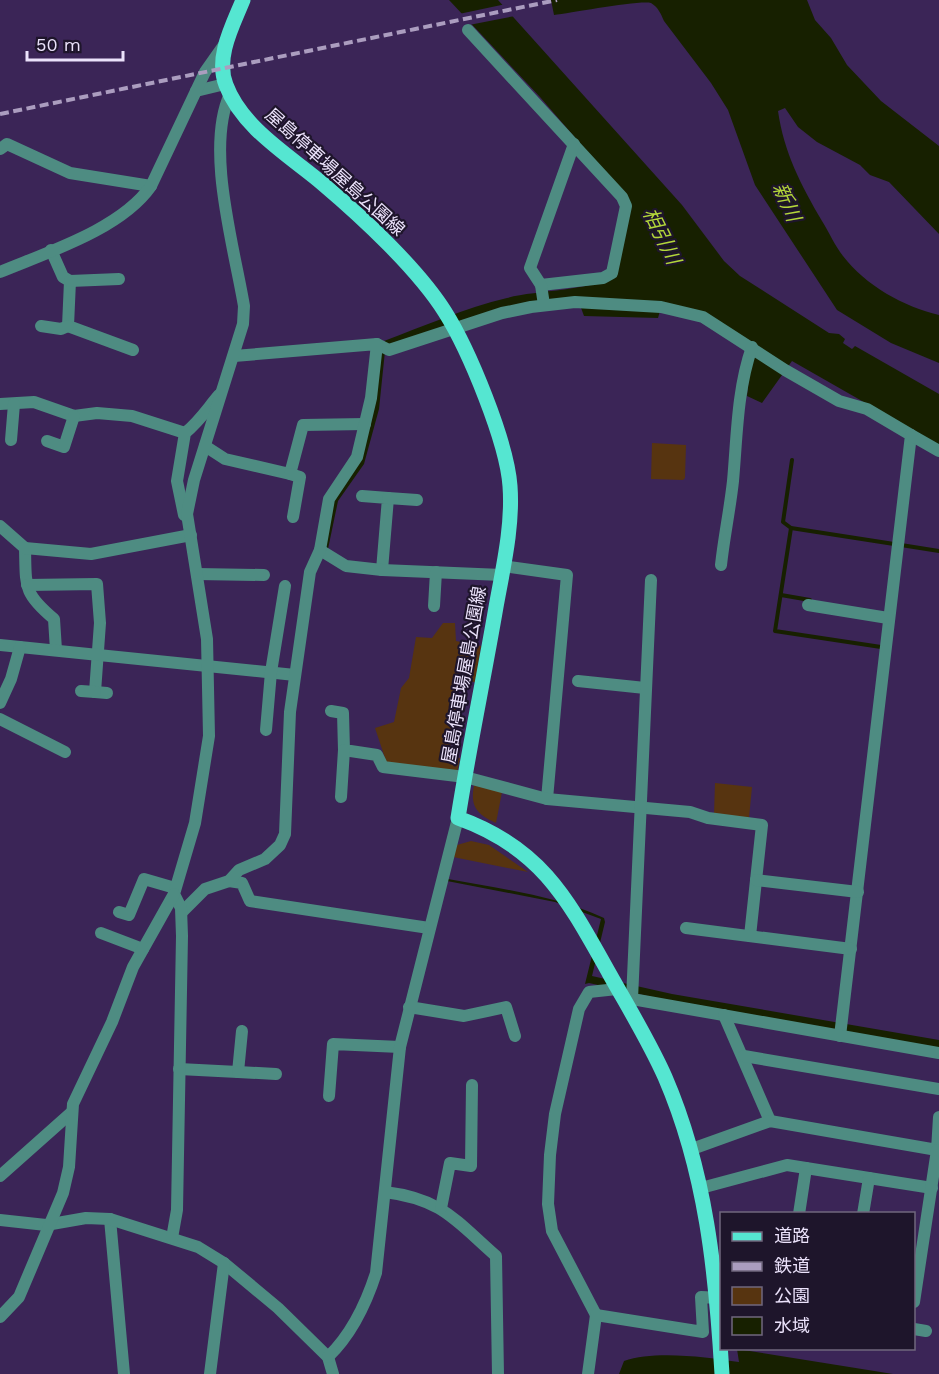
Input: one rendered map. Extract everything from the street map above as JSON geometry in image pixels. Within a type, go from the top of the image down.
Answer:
[{"type":"main road","points":[[227,89],[226,42],[243,0]]},
{"type":"main road","name":"屋島停車場屋島公園線","points":[[227,89],[246,117],[264,135],[327,187],[388,244],[444,311],[454,328],[494,422],[509,474],[510,507],[502,571],[458,818]]},
{"type":"main road","points":[[458,818],[477,825],[518,849],[550,878],[574,910],[625,996],[658,1061],[692,1149],[701,1188],[718,1297],[720,1338]]},
{"type":"main road","points":[[721,1350],[722,1374]]},
{"type":"street","points":[[468,30],[622,197],[626,206],[614,268],[603,278],[542,287]]},
{"type":"street","points":[[0,272],[125,214],[140,201],[151,186],[205,72],[226,42]]},
{"type":"street","points":[[0,1317],[19,1297],[30,1266],[51,1225],[69,1167],[72,1112],[88,1069],[143,949],[174,891],[195,823],[203,781],[209,736],[208,665],[187,514],[205,446],[243,324],[244,306],[225,195],[219,136],[227,89],[196,91]]},
{"type":"street","points":[[0,149],[7,144],[70,173],[151,186]]},
{"type":"street","points":[[544,304],[542,287],[530,268],[574,144]]},
{"type":"street","points":[[51,250],[63,277],[70,280],[119,279]]},
{"type":"street","points":[[68,326],[70,280]]},
{"type":"street","points":[[234,356],[377,344],[389,350],[502,313],[544,304],[579,302],[661,307],[703,317],[785,370],[839,401],[867,409],[939,452]]},
{"type":"street","points":[[41,326],[61,329],[68,326],[133,350]]},
{"type":"street","points":[[229,881],[238,870],[265,859],[275,851],[285,834],[290,712],[310,572],[320,550],[329,499],[357,457],[371,398],[377,344]]},
{"type":"street","points":[[721,565],[746,362],[754,349]]},
{"type":"street","points":[[187,514],[184,515],[177,481],[185,433],[204,418],[208,408],[222,392]]},
{"type":"street","points":[[0,404],[34,402],[74,416],[97,413],[132,416],[185,433]]},
{"type":"street","points":[[11,440],[14,404]]},
{"type":"street","points":[[47,441],[64,447],[74,416]]},
{"type":"street","points":[[290,474],[303,425],[365,424]]},
{"type":"street","points":[[841,1030],[911,435]]},
{"type":"street","points":[[205,446],[225,459],[300,477],[293,517]]},
{"type":"street","points":[[362,496],[417,500]]},
{"type":"street","points":[[382,570],[388,498]]},
{"type":"street","points":[[0,526],[25,548],[91,554],[191,535]]},
{"type":"street","points":[[25,548],[27,585],[33,602],[54,619],[56,650]]},
{"type":"street","points":[[320,550],[346,566],[382,570],[502,571],[567,575],[547,799]]},
{"type":"street","points":[[434,606],[436,572]]},
{"type":"street","points":[[197,574],[264,575]]},
{"type":"street","points":[[625,996],[641,807],[651,580]]},
{"type":"street","points":[[27,585],[97,585],[101,692],[81,691]]},
{"type":"street","points":[[266,730],[271,672],[285,586]]},
{"type":"street","points":[[808,605],[832,614],[888,618]]},
{"type":"street","points":[[0,645],[295,675]]},
{"type":"street","points":[[0,703],[11,680],[20,647]]},
{"type":"street","points":[[578,681],[645,688]]},
{"type":"street","points":[[331,711],[343,713],[344,750],[341,797]]},
{"type":"street","points":[[0,719],[65,752]]},
{"type":"street","points":[[344,750],[377,755],[383,767],[465,777],[547,799],[690,812],[708,818],[762,825],[750,936]]},
{"type":"street","points":[[328,1357],[354,1324],[372,1286],[381,1241],[400,1047],[458,818]]},
{"type":"street","points":[[119,912],[129,915],[144,879],[174,891],[182,912],[177,1210],[172,1238]]},
{"type":"street","points":[[756,880],[858,892]]},
{"type":"street","points":[[182,912],[205,889],[229,881],[242,884],[250,901],[429,928]]},
{"type":"street","points":[[686,928],[851,948]]},
{"type":"street","points":[[100,933],[143,949]]},
{"type":"street","points":[[588,1374],[596,1315],[552,1231],[548,1181],[555,1114],[579,1009],[589,992],[625,996],[724,1015],[841,1030],[939,1053]]},
{"type":"street","points":[[409,1007],[464,1016],[506,1007],[515,1036]]},
{"type":"street","points":[[724,1015],[744,1056],[770,1121]]},
{"type":"street","points":[[238,1072],[242,1030]]},
{"type":"street","points":[[329,1096],[333,1044],[400,1047]]},
{"type":"street","points":[[744,1056],[939,1089]]},
{"type":"street","points":[[179,1069],[276,1074]]},
{"type":"street","points":[[441,1208],[450,1163],[471,1166],[472,1084]]},
{"type":"street","points":[[0,1176],[72,1112]]},
{"type":"street","points":[[915,1296],[932,1188],[939,1117]]},
{"type":"street","points":[[692,1149],[770,1121],[937,1150]]},
{"type":"street","points":[[701,1188],[787,1165],[932,1188]]},
{"type":"street","points":[[799,1212],[806,1168]]},
{"type":"street","points":[[864,1212],[870,1178]]},
{"type":"street","points":[[385,1192],[415,1196],[441,1208],[496,1256],[498,1374]]},
{"type":"street","points":[[0,1220],[51,1225],[86,1218],[110,1219],[198,1247],[224,1263],[278,1308],[328,1357],[333,1374]]},
{"type":"street","points":[[110,1219],[124,1374]]},
{"type":"street","points":[[210,1374],[224,1263]]},
{"type":"street","points":[[596,1315],[703,1332],[701,1298],[718,1297]]},
{"type":"green space","points":[[652,443],[686,445],[685,478],[683,480],[651,479]]},
{"type":"green space","points":[[443,623],[455,623],[456,641],[481,646],[475,682],[460,681],[449,756],[460,758],[457,772],[387,764],[375,728],[394,722],[401,688],[409,678],[416,637],[432,638]]},
{"type":"green space","points":[[715,783],[752,787],[749,818],[714,814]]},
{"type":"green space","points":[[474,785],[502,792],[496,823],[479,813],[476,808],[473,799]]},
{"type":"green space","points":[[471,841],[489,845],[528,872],[453,857],[457,845]]},
{"type":"water","name":"相引川","points":[[449,0],[498,0],[682,205],[724,261],[740,276],[829,333],[839,334],[845,339],[843,343],[852,349],[855,346],[939,394],[939,445],[792,361],[762,403],[747,396],[751,360],[758,347],[662,304],[658,318],[584,316],[577,297],[390,346],[384,341],[491,302],[519,295],[593,284],[615,275],[622,192],[540,97]]},
{"type":"water","name":"新川","points":[[551,0],[807,0],[815,20],[831,38],[847,65],[881,101],[939,146],[939,234],[889,182],[870,175],[860,165],[817,142],[798,127],[785,108],[778,111],[784,141],[794,168],[814,208],[843,256],[862,276],[886,293],[912,306],[939,315],[939,363],[891,343],[837,310],[755,185],[728,110],[656,7],[651,3],[633,3],[554,15]]},
{"type":"water","points":[[380,350],[385,351],[379,409],[364,464],[338,501],[328,549],[322,548],[330,508],[359,457]]},
{"type":"water","points":[[448,879],[547,898],[604,918],[592,976],[672,994],[939,1040],[939,1048],[585,984],[601,919],[555,902],[447,881]]},
{"type":"water","points":[[737,1350],[743,1350],[893,1374],[619,1374],[624,1361],[650,1356],[711,1358],[739,1362]]},
{"type":"pier","points":[[506,4],[515,16],[469,25],[459,14]]},
{"type":"waterway","points":[[792,460],[783,522],[791,528],[894,544]]},
{"type":"waterway","points":[[791,528],[775,631],[881,647]]},
{"type":"waterway","points":[[901,545],[939,551]]},
{"type":"waterway","points":[[781,595],[810,600]]},
{"type":"railway","points":[[0,114],[557,0]]}]
